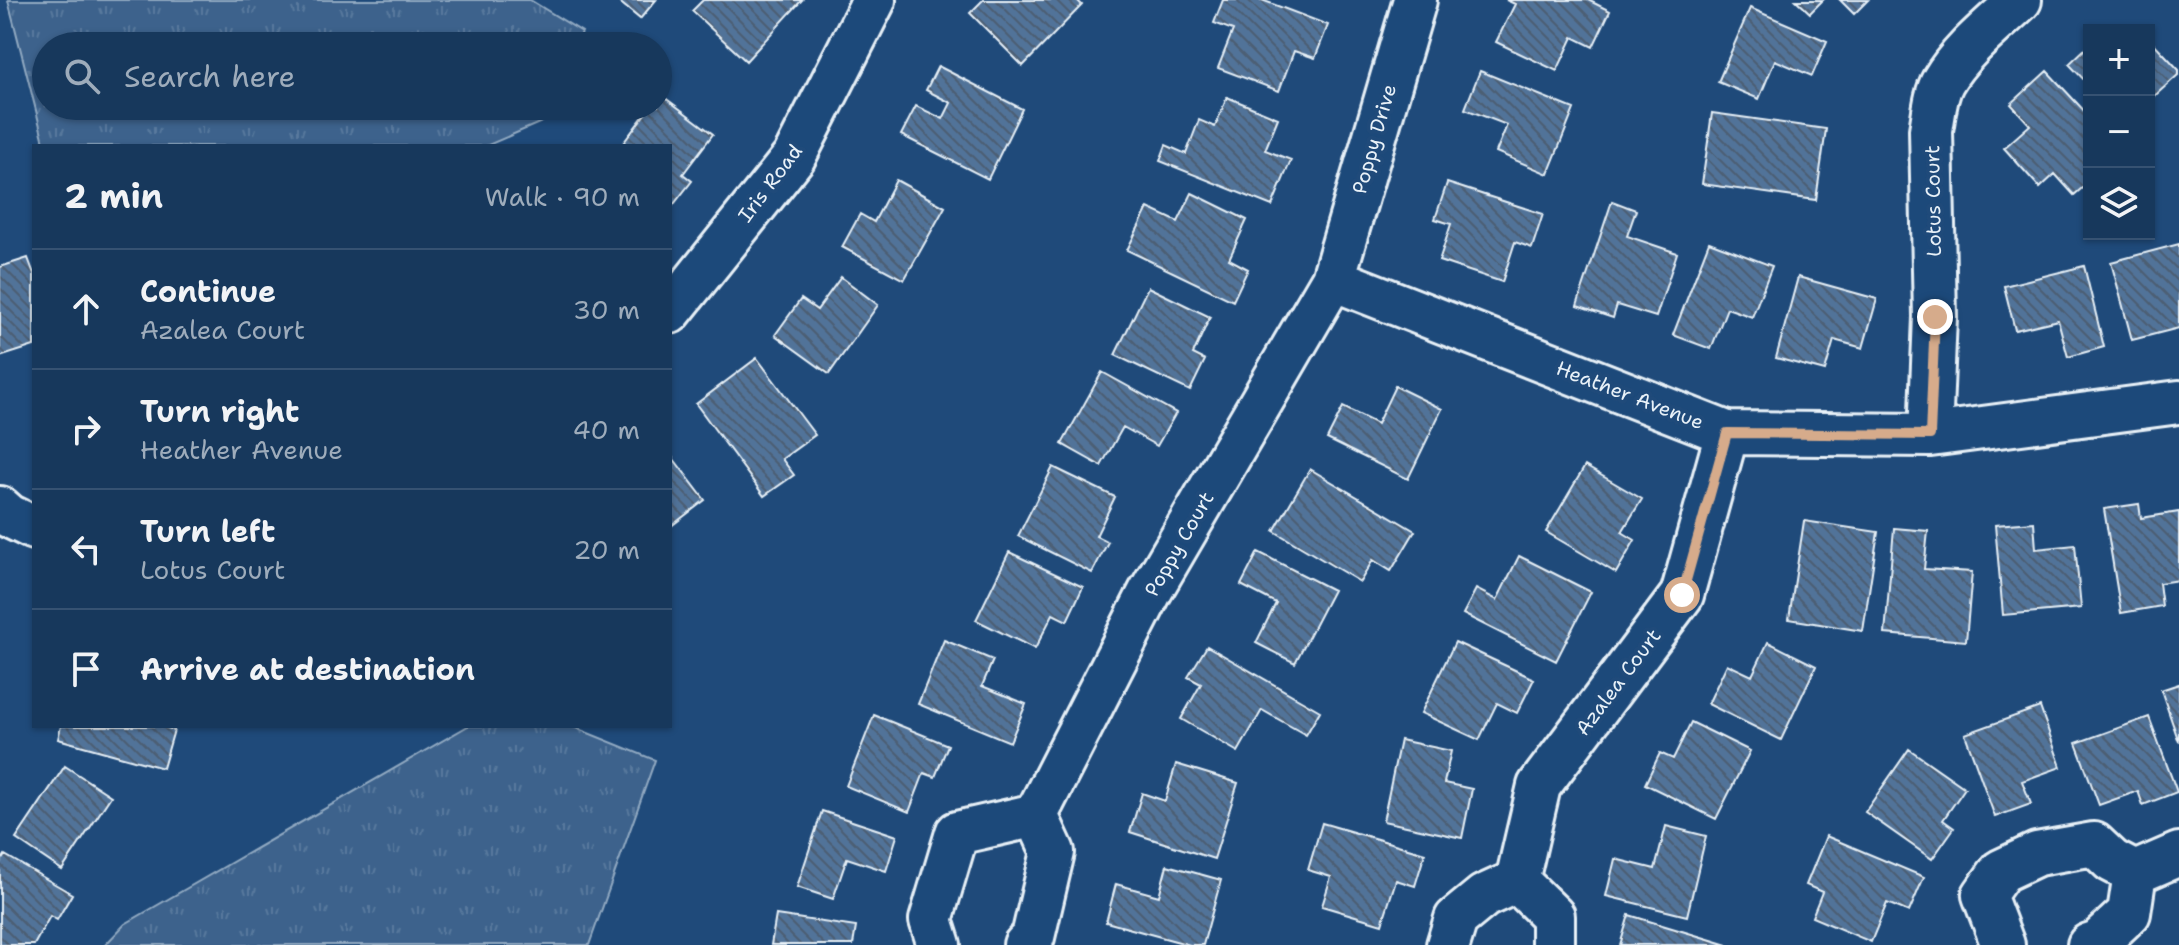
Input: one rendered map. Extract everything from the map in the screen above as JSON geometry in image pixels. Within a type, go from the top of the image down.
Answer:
[{"type":"street","name":"Iris Road","points":[[672,310],[794,157],[874,0]]},
{"type":"street","name":"Poppy Drive","points":[[1333,279],[1415,0]]},
{"type":"street","name":"Lotus Court","points":[[1930,435],[1935,317],[1931,130],[1935,106],[1942,83],[1958,60],[2020,0]]},
{"type":"street","name":"Heather Avenue","points":[[1333,279],[1727,433],[1930,435],[2179,402]]},
{"type":"street","name":"Poppy Court","points":[[1036,815],[1150,592],[1333,279]]},
{"type":"street","name":"Azalea Court","points":[[1517,881],[1539,786],[1682,595],[1727,433]]},
{"type":"street","points":[[939,945],[931,920],[957,833],[1036,815],[1053,852],[1033,937],[1025,945]]},
{"type":"street","points":[[2003,945],[1984,895],[2001,871],[2037,854],[2094,844],[2112,861],[2135,873]]},
{"type":"street","points":[[2135,873],[2179,854]]},
{"type":"street","points":[[2089,945],[2098,942],[2129,913],[2135,873]]},
{"type":"street","points":[[1448,945],[1456,919],[1484,896],[1517,881],[1553,916],[1553,945]]},
{"type":"green space","points":[[8,0],[530,0],[582,32],[32,32],[32,95]]},
{"type":"green space","points":[[38,120],[544,120],[491,144],[44,144]]},
{"type":"green space","points":[[465,728],[576,728],[655,760],[589,945],[105,945],[125,924]]},
{"type":"building","points":[[617,0],[656,0],[640,19]]},
{"type":"building","points":[[703,0],[802,0],[746,61],[692,11]]},
{"type":"building","points":[[983,0],[1077,0],[1082,5],[1023,66],[970,13]]},
{"type":"building","points":[[1223,0],[1262,0],[1328,25],[1315,58],[1294,51],[1279,91],[1218,68],[1233,30],[1214,23]]},
{"type":"building","points":[[1506,0],[1588,0],[1610,11],[1593,47],[1573,37],[1557,71],[1496,42],[1515,4]]},
{"type":"building","points":[[1796,0],[1823,0],[1810,13]]},
{"type":"building","points":[[1840,0],[1868,0],[1854,14]]},
{"type":"building","points":[[1750,8],[1827,41],[1812,76],[1775,60],[1759,99],[1718,82]]},
{"type":"building","points":[[2155,44],[2179,70],[2179,74],[2155,96]]},
{"type":"building","points":[[2083,51],[2083,79],[2069,64]]},
{"type":"building","points":[[938,66],[1022,109],[988,179],[901,135],[916,106],[943,119],[951,103],[926,90]]},
{"type":"building","points":[[1480,71],[1574,109],[1548,174],[1496,152],[1507,125],[1465,109]]},
{"type":"building","points":[[2047,71],[2083,110],[2083,187],[2074,195],[2055,174],[2040,188],[2004,148],[2030,125],[2011,104]]},
{"type":"building","points":[[1227,97],[1278,118],[1265,150],[1291,160],[1272,206],[1160,161],[1166,145],[1186,154],[1199,120],[1215,127]]},
{"type":"building","points":[[672,103],[713,134],[683,174],[692,181],[672,206],[672,144],[622,144],[640,120],[672,120]]},
{"type":"building","points":[[1712,113],[1826,129],[1816,200],[1702,184]]},
{"type":"building","points":[[896,180],[945,207],[904,280],[842,247],[860,214],[874,222]]},
{"type":"building","points":[[1447,183],[1543,214],[1532,248],[1515,242],[1502,282],[1439,261],[1451,224],[1435,219]]},
{"type":"building","points":[[1192,193],[1247,220],[1229,259],[1248,269],[1233,301],[1127,250],[1148,208],[1178,222]]},
{"type":"building","points":[[1612,201],[1636,210],[1627,236],[1677,253],[1656,317],[1617,305],[1613,318],[1577,306]]},
{"type":"building","points":[[1709,242],[1772,266],[1752,317],[1727,308],[1711,349],[1673,335]]},
{"type":"building","points":[[2179,244],[2179,328],[2132,340],[2111,262]]},
{"type":"building","points":[[28,258],[32,269],[32,347],[0,357],[0,267]]},
{"type":"building","points":[[2084,266],[2104,347],[2068,357],[2058,320],[2015,330],[2004,286]]},
{"type":"building","points":[[841,277],[878,305],[829,374],[775,335],[801,299],[817,310]]},
{"type":"building","points":[[1798,277],[1877,299],[1863,348],[1834,340],[1825,371],[1776,358]]},
{"type":"building","points":[[1148,287],[1210,317],[1193,354],[1205,360],[1190,391],[1115,355]]},
{"type":"building","points":[[757,358],[815,435],[782,459],[794,475],[764,496],[696,404]]},
{"type":"building","points":[[1102,372],[1176,413],[1157,446],[1123,427],[1101,466],[1062,444]]},
{"type":"building","points":[[1395,386],[1442,409],[1408,479],[1327,439],[1343,407],[1377,424]]},
{"type":"building","points":[[672,457],[705,500],[672,525]]},
{"type":"building","points":[[1585,466],[1642,499],[1622,532],[1635,540],[1616,573],[1546,532]]},
{"type":"building","points":[[1053,467],[1115,497],[1096,536],[1108,542],[1092,573],[1018,536]]},
{"type":"building","points":[[1310,469],[1415,531],[1391,571],[1373,560],[1360,582],[1274,531]]},
{"type":"building","points":[[2139,504],[2141,518],[2179,512],[2179,580],[2159,583],[2162,606],[2121,613],[2104,509]]},
{"type":"building","points":[[1804,521],[1878,532],[1863,631],[1789,619]]},
{"type":"building","points":[[2034,522],[2036,549],[2075,545],[2081,608],[2003,615],[1995,525]]},
{"type":"building","points":[[1894,528],[1928,531],[1924,569],[1972,572],[1966,641],[1885,634]]},
{"type":"building","points":[[1009,552],[1083,587],[1067,621],[1053,614],[1035,649],[976,620]]},
{"type":"building","points":[[1258,552],[1333,590],[1295,663],[1256,643],[1276,603],[1241,585]]},
{"type":"building","points":[[1519,556],[1591,592],[1556,661],[1463,614],[1476,589],[1497,600]]},
{"type":"building","points":[[944,640],[993,660],[982,686],[1026,704],[1010,742],[918,704]]},
{"type":"building","points":[[1455,642],[1534,679],[1517,713],[1497,703],[1479,740],[1421,713]]},
{"type":"building","points":[[1768,642],[1816,666],[1781,740],[1708,704],[1727,664],[1752,676]]},
{"type":"building","points":[[1207,646],[1320,711],[1306,735],[1262,710],[1238,752],[1181,719],[1201,684],[1188,677]]},
{"type":"building","points":[[2179,684],[2179,742],[2161,690]]},
{"type":"building","points":[[2040,707],[2061,767],[2022,781],[2031,804],[1995,817],[1965,734]]},
{"type":"building","points":[[874,715],[948,745],[935,777],[924,773],[909,812],[846,786]]},
{"type":"building","points":[[2149,717],[2177,792],[2143,805],[2138,791],[2099,805],[2076,743]]},
{"type":"building","points":[[1691,722],[1750,751],[1716,819],[1645,784],[1660,753],[1673,759]]},
{"type":"building","points":[[61,728],[174,730],[163,768],[58,739]]},
{"type":"building","points":[[1400,740],[1451,751],[1444,783],[1472,789],[1462,838],[1383,821]]},
{"type":"building","points":[[1909,749],[1965,788],[1943,820],[1954,828],[1932,859],[1865,812]]},
{"type":"building","points":[[1176,764],[1238,783],[1214,859],[1130,832],[1142,793],[1165,801]]},
{"type":"building","points":[[65,766],[111,796],[62,870],[16,839]]},
{"type":"building","points":[[822,811],[897,836],[886,871],[847,858],[833,899],[797,887]]},
{"type":"building","points":[[1322,823],[1425,853],[1415,886],[1396,880],[1382,924],[1322,906],[1331,877],[1308,870]]},
{"type":"building","points":[[1666,826],[1706,836],[1687,916],[1606,896],[1615,859],[1655,869]]},
{"type":"building","points":[[1826,836],[1924,877],[1909,912],[1887,903],[1871,942],[1812,917],[1822,892],[1806,885]]},
{"type":"building","points":[[5,855],[72,894],[57,920],[50,916],[34,945],[0,945],[0,863]]},
{"type":"building","points":[[1167,865],[1221,880],[1203,945],[1190,945],[1106,922],[1116,884],[1159,896]]},
{"type":"building","points":[[776,915],[856,927],[853,945],[771,945]]},
{"type":"building","points":[[1629,915],[1728,945],[1620,945]]},
{"type":"route","points":[[1682,595],[1727,433],[1930,435],[1935,317]]}]
